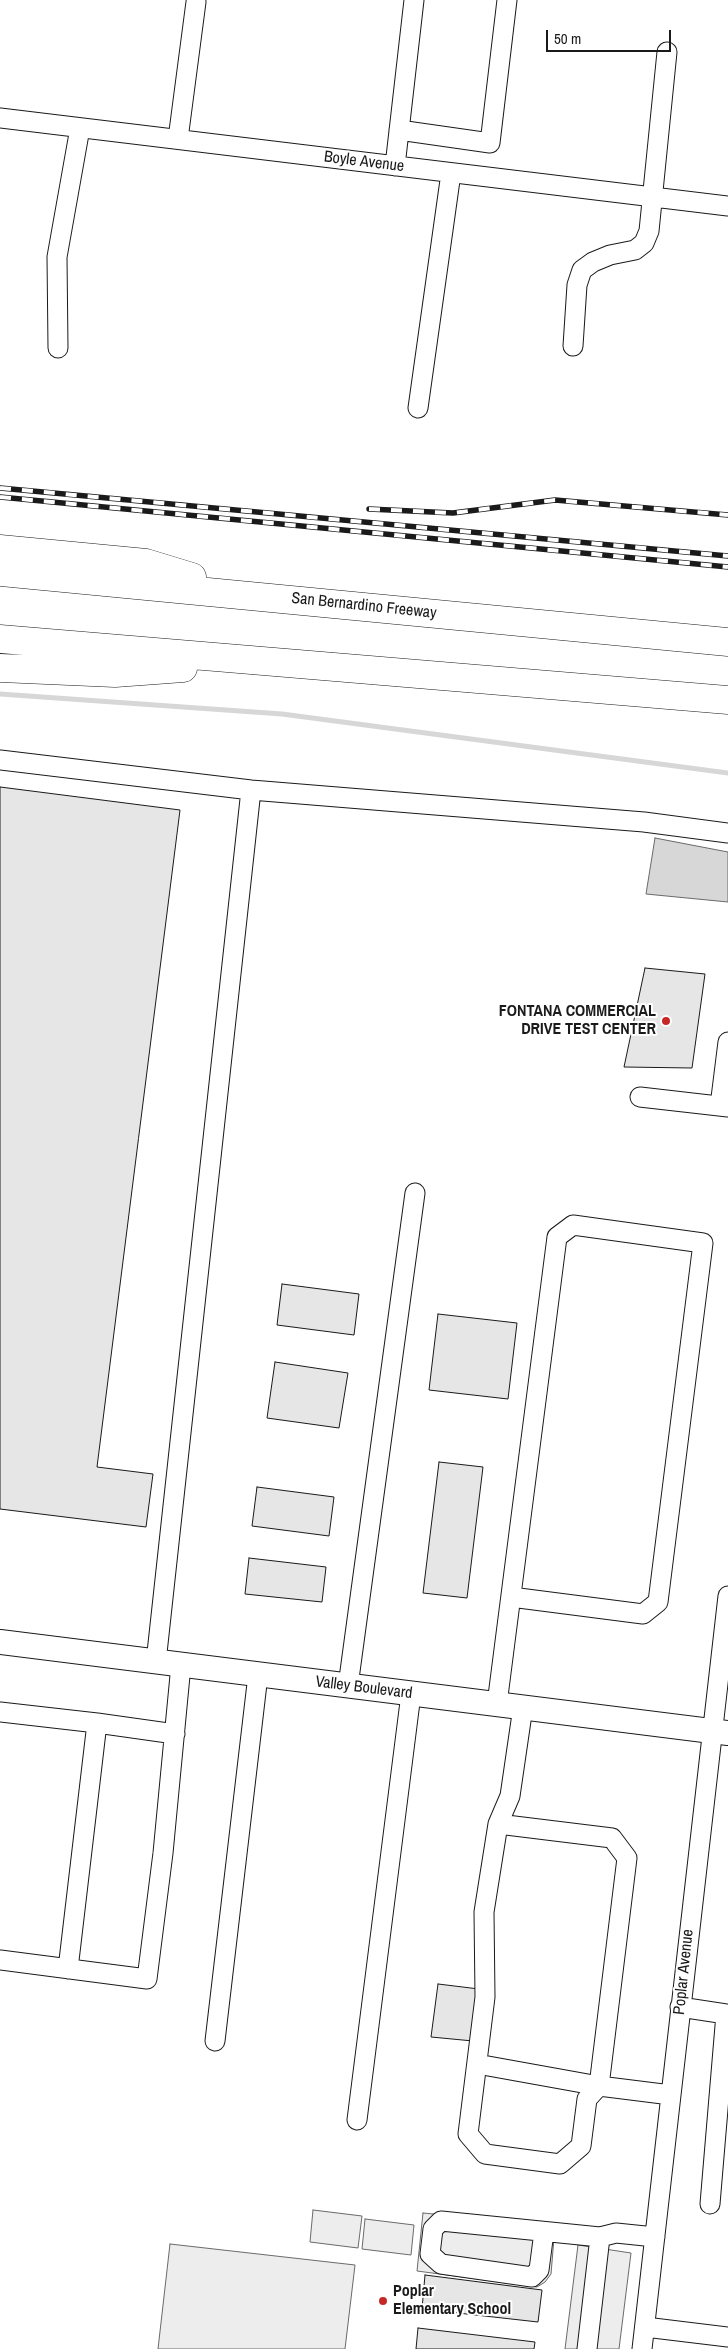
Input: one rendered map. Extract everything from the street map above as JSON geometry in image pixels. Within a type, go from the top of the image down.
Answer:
[{"type":"highway","points":[[0,549],[146,564],[249,595]]},
{"type":"highway","name":"San Bernardino Freeway","points":[[0,572],[728,642]]},
{"type":"highway","points":[[0,639],[728,700]]},
{"type":"highway","points":[[0,668],[115,673],[264,661]]},
{"type":"main road","name":"Valley Boulevard","points":[[0,1642],[720,1732]]},
{"type":"street","points":[[395,166],[414,0]]},
{"type":"street","points":[[399,130],[490,143],[507,0]]},
{"type":"street","points":[[178,140],[196,2]]},
{"type":"street","points":[[574,346],[577,285],[582,270],[610,254],[635,250],[644,243],[650,231],[667,52]]},
{"type":"street","name":"Boyle Avenue","points":[[0,118],[728,206]]},
{"type":"street","points":[[58,348],[57,257],[80,128]]},
{"type":"street","points":[[418,408],[451,173]]},
{"type":"street","points":[[0,760],[251,790],[644,822],[728,833]]},
{"type":"street","points":[[156,1662],[251,790]]},
{"type":"street","points":[[640,1097],[724,1106],[728,1042]]},
{"type":"street","points":[[348,1686],[415,1193]]},
{"type":"street","points":[[497,1704],[557,1237],[573,1224],[703,1243],[658,1602],[643,1614],[511,1597]]},
{"type":"street","name":"Poplar Avenue","points":[[642,2349],[680,2007],[720,1732],[728,1596]]},
{"type":"street","points":[[0,1960],[147,1979],[163,1853],[182,1665]]},
{"type":"street","points":[[215,2041],[258,1675]]},
{"type":"street","points":[[357,2120],[411,1694]]},
{"type":"street","points":[[498,1824],[612,1838],[627,1858],[599,2086],[587,2099],[580,2146],[560,2164],[485,2154],[468,2134],[485,1997],[484,1912],[498,1824],[510,1796],[523,1707]]},
{"type":"street","points":[[0,1712],[175,1734]]},
{"type":"street","points":[[68,1969],[97,1723]]},
{"type":"street","points":[[680,2007],[726,2014],[710,2204]]},
{"type":"street","points":[[477,2064],[599,2086],[671,2095]]},
{"type":"street","points":[[544,2232],[539,2270],[532,2277],[441,2264],[430,2254],[433,2229],[441,2221],[600,2237],[616,2233],[655,2237]]},
{"type":"street","points":[[587,2349],[600,2237]]},
{"type":"street","points":[[645,2326],[728,2337]]},
{"type":"shaded area","points":[[655,838],[728,852],[728,902],[646,894]]},
{"type":"shaded area","points":[[313,2210],[362,2216],[358,2248],[310,2242]]},
{"type":"shaded area","points":[[423,2213],[555,2226],[551,2274],[545,2282],[537,2287],[417,2271]]},
{"type":"shaded area","points":[[365,2219],[414,2225],[411,2255],[362,2249]]},
{"type":"shaded area","points":[[170,2244],[355,2265],[345,2349],[158,2349]]},
{"type":"shaded area","points":[[578,2245],[631,2253],[619,2349],[565,2349]]},
{"type":"building","points":[[0,787],[180,810],[97,1467],[153,1474],[146,1527],[0,1509]]},
{"type":"building","name":"FONTANA COMMERCIAL DRIVE TEST CENTER","points":[[645,968],[705,974],[692,1068],[624,1067]]},
{"type":"building","points":[[282,1284],[359,1294],[354,1335],[277,1325]]},
{"type":"building","points":[[438,1314],[517,1323],[508,1399],[429,1390]]},
{"type":"building","points":[[275,1362],[348,1373],[339,1428],[267,1418]]},
{"type":"building","points":[[439,1462],[483,1467],[467,1598],[423,1593]]},
{"type":"building","points":[[257,1487],[334,1497],[329,1536],[252,1526]]},
{"type":"building","points":[[249,1558],[326,1567],[322,1602],[245,1594]]},
{"type":"building","points":[[438,1984],[479,1989],[473,2041],[431,2037]]},
{"type":"building","points":[[425,2275],[542,2290],[538,2322],[422,2309]]},
{"type":"building","points":[[418,2328],[535,2342],[534,2349],[416,2349]]},
{"type":"waterway","points":[[0,694],[282,714],[728,773]]},
{"type":"railway","points":[[0,488],[728,556]]},
{"type":"railway","points":[[0,497],[728,567]]},
{"type":"railway","points":[[369,509],[453,513],[555,500],[728,515]]},
{"type":"place","name":"FONTANA COMMERCIAL DRIVE TEST CENTER","points":[[666,1021]]},
{"type":"place","name":"Poplar Elementary School","points":[[383,2301]]}]
